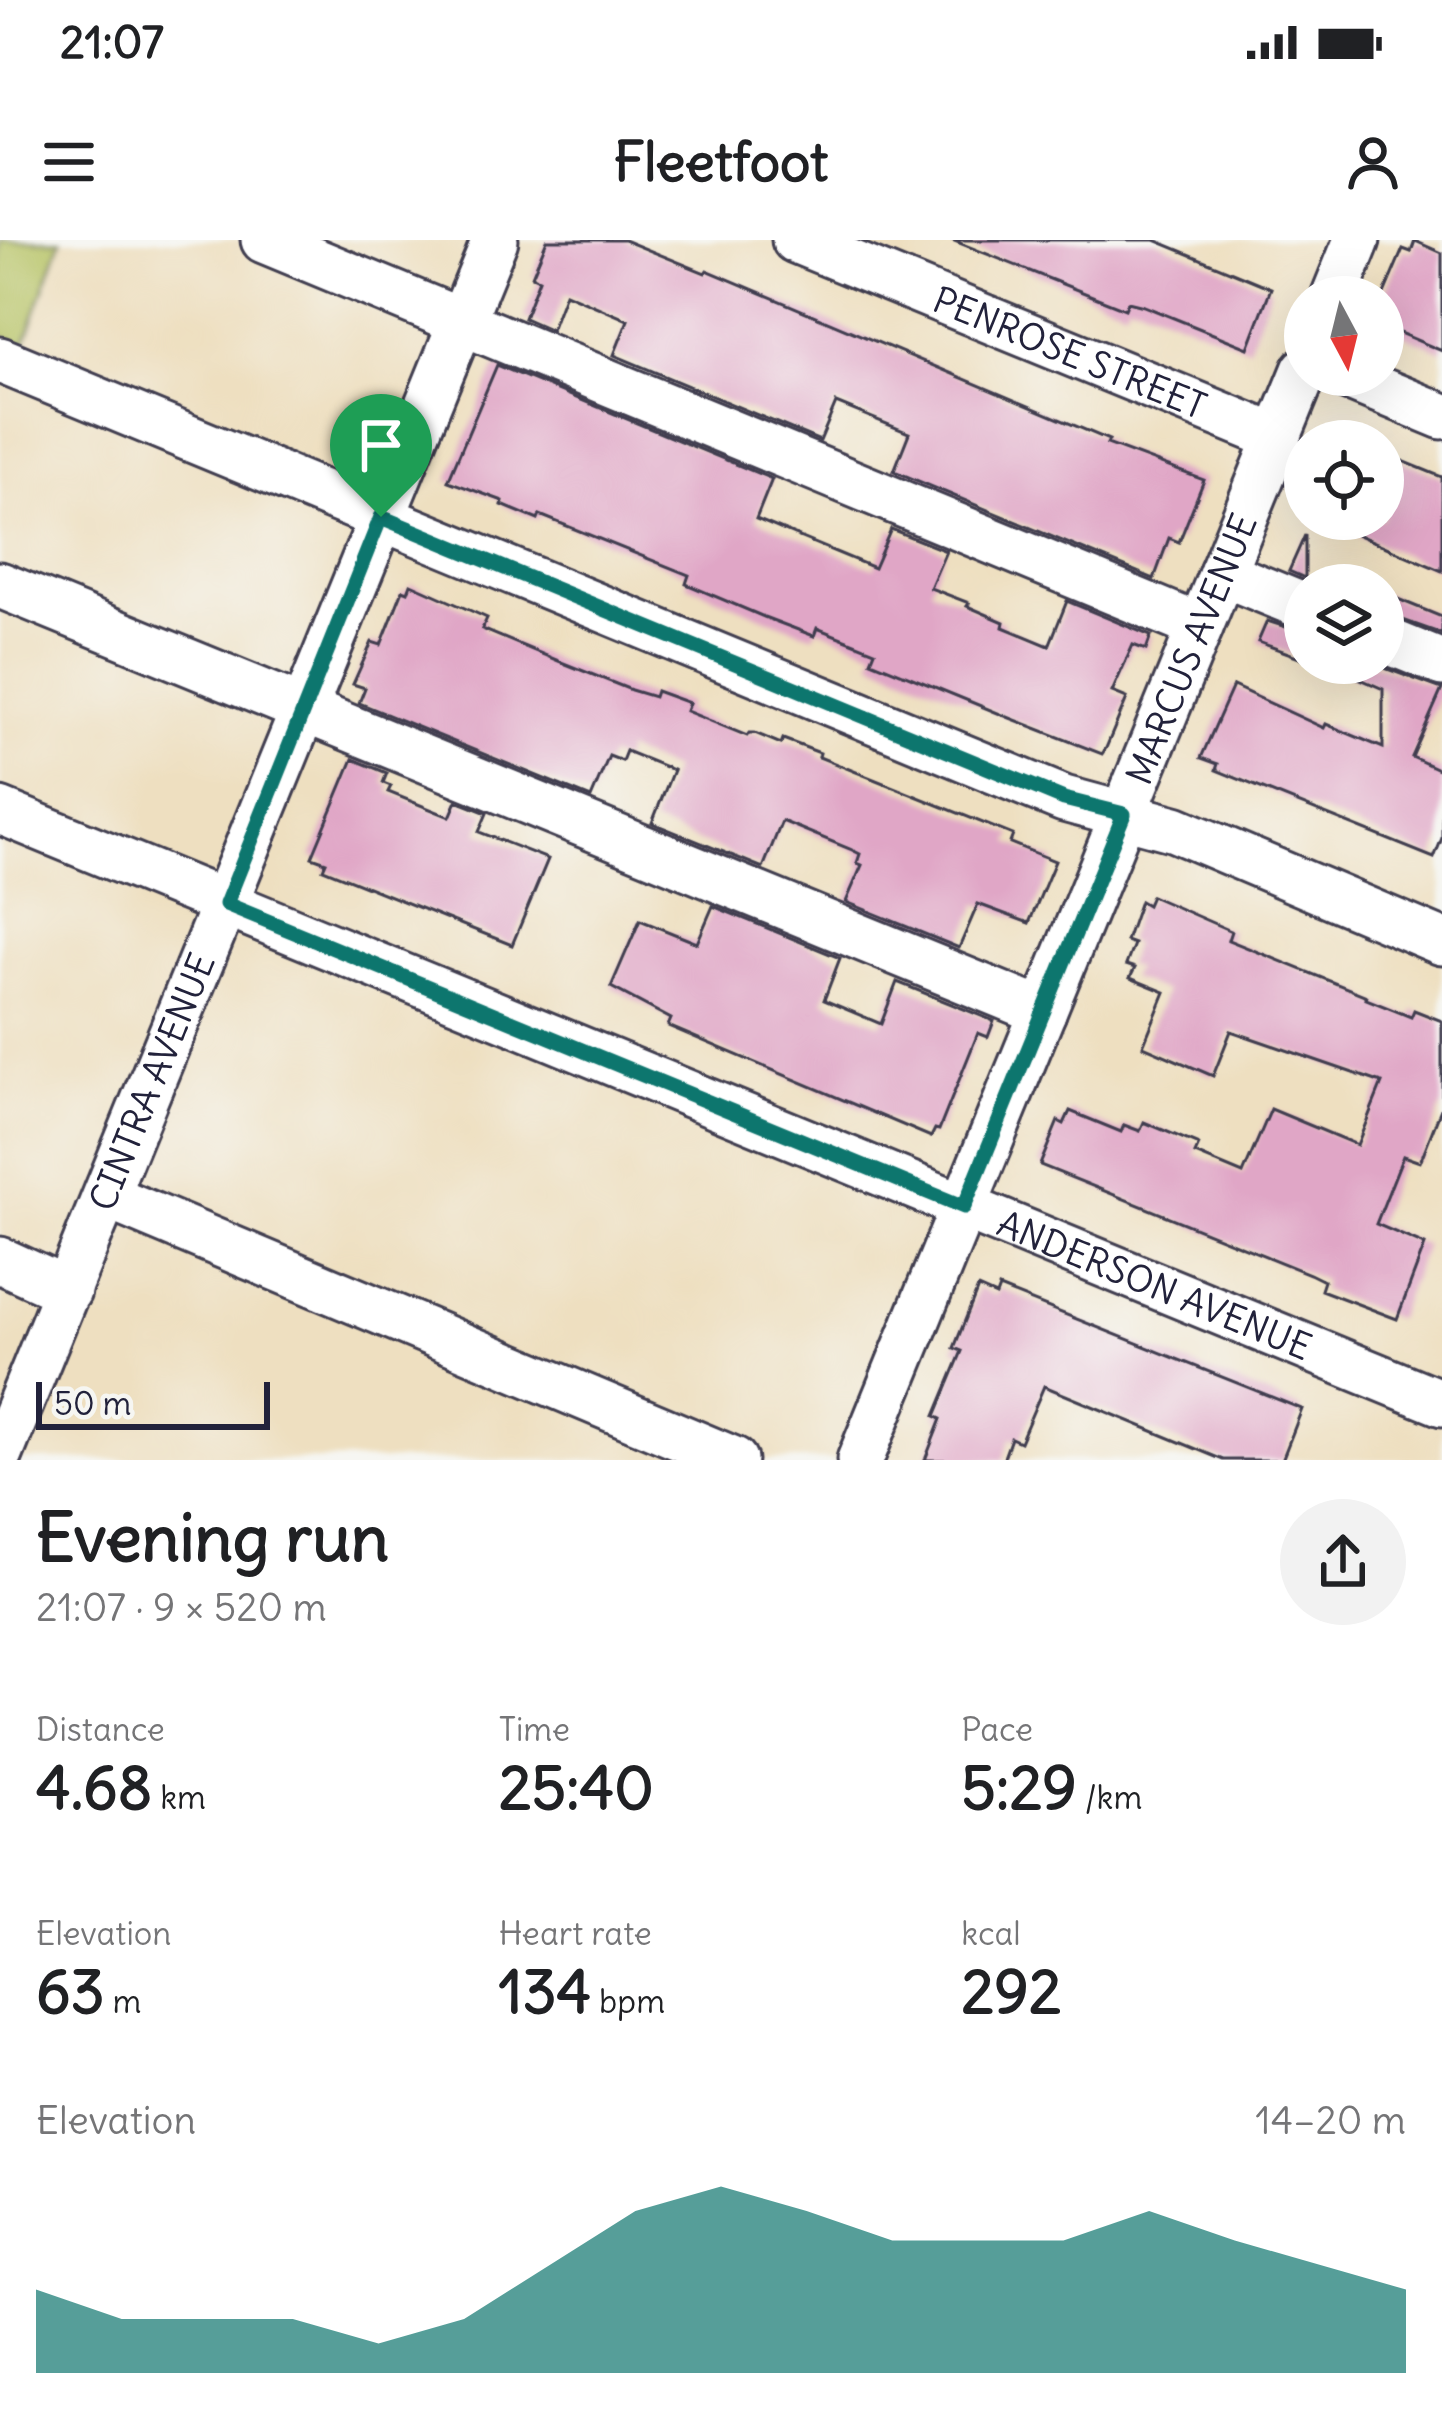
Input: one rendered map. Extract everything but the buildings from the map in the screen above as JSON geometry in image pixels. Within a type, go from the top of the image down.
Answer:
[{"type":"street","points":[[264,240],[1200,627]]},
{"type":"street","name":"CINTRA AVENUE","points":[[0,1454],[495,240]]},
{"type":"street","name":"PENROSE STREET","points":[[795,240],[1278,438]]},
{"type":"street","points":[[1342,276],[1357,240]]},
{"type":"street","points":[[0,360],[1064,799],[1174,830],[1442,942]]},
{"type":"street","name":"MARCUS AVENUE","points":[[860,1460],[1295,396]]},
{"type":"street","points":[[1394,396],[1442,416]]},
{"type":"street","points":[[1222,573],[1284,598]]},
{"type":"street","points":[[0,585],[1043,1012]]},
{"type":"street","points":[[1404,648],[1442,663]]},
{"type":"street","name":"ANDERSON AVENUE","points":[[0,811],[1442,1402]]},
{"type":"street","points":[[106,1196],[734,1460]]},
{"type":"street","points":[[0,1260],[68,1291]]},
{"type":"green space","points":[[0,240],[61,240],[24,345],[0,336]]},
{"type":"route","points":[[381,517],[1064,799],[1124,814],[964,1207],[226,904],[381,517]]}]
